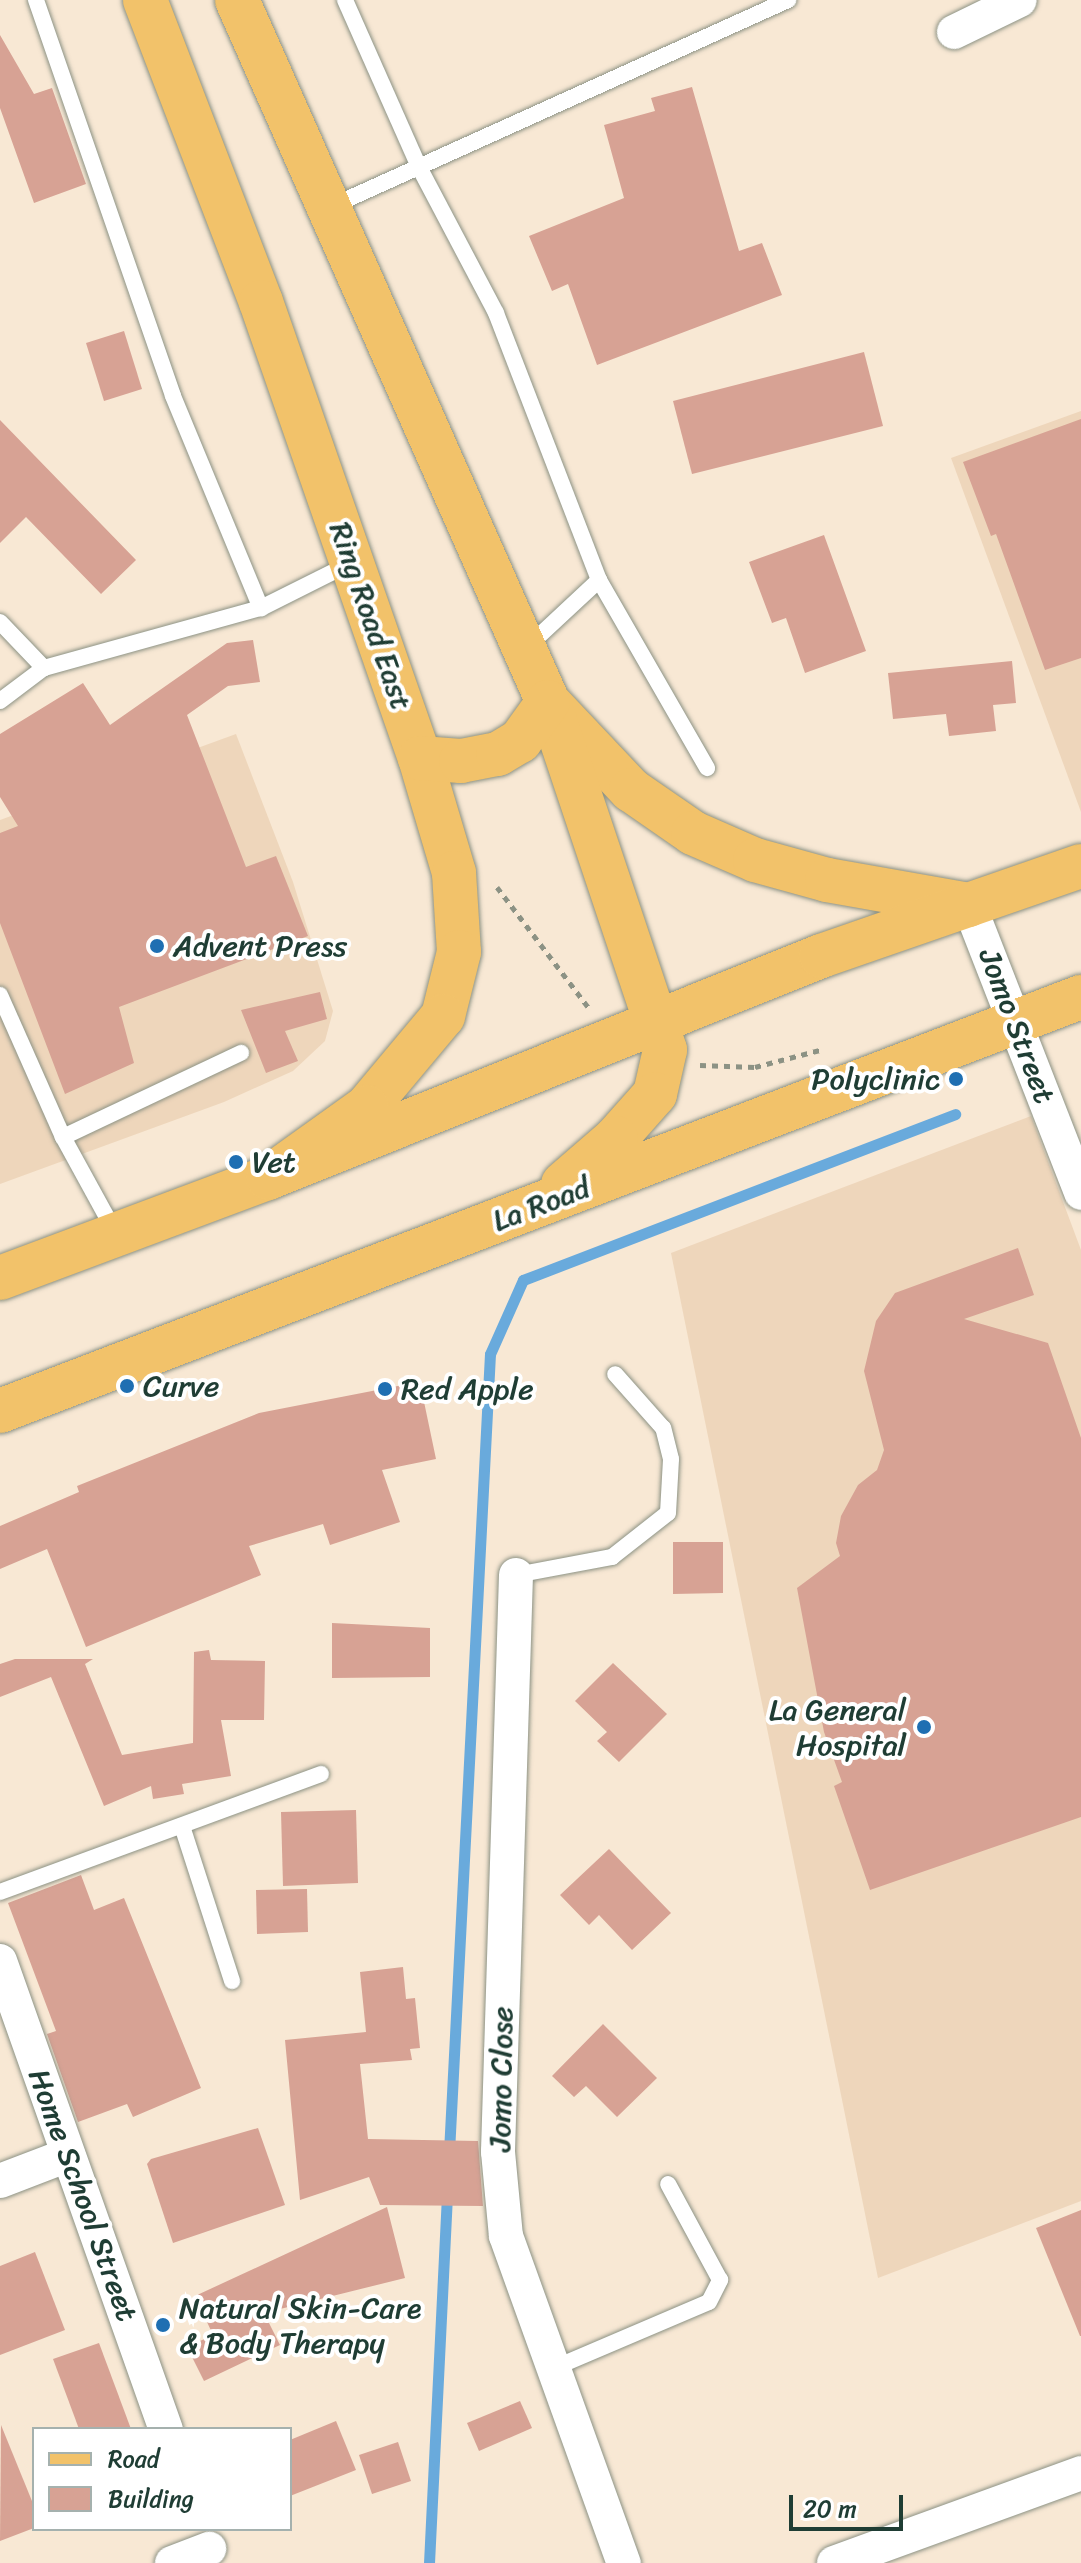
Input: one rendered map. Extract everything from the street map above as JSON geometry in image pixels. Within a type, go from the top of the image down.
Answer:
[{"type":"main road","name":"Ring Road East","points":[[145,0],[261,302],[420,758],[454,873],[459,952],[443,1016],[367,1107],[268,1178]]},
{"type":"main road","points":[[237,0],[326,209],[548,702],[653,1023],[665,1050],[655,1094],[616,1138],[540,1204]]},
{"type":"main road","points":[[420,758],[461,761],[498,754],[520,741],[548,702]]},
{"type":"main road","points":[[548,702],[631,790],[693,833],[755,860],[827,880],[969,905]]},
{"type":"main road","points":[[0,1278],[268,1178],[821,956],[1081,866]]},
{"type":"main road","name":"La Road","points":[[0,1411],[1081,997]]},
{"type":"street","points":[[954,32],[1020,0]]},
{"type":"street","name":"Jomo Street","points":[[969,905],[1081,1193]]},
{"type":"street","name":"Jomo Close","points":[[516,1575],[498,2152],[506,2236],[624,2563]]},
{"type":"street","name":"Home School Street","points":[[0,1961],[165,2427]]},
{"type":"street","points":[[0,2181],[68,2155]]},
{"type":"street","points":[[834,2563],[1081,2473]]},
{"type":"street","points":[[172,2563],[208,2547]]},
{"type":"lane","points":[[36,0],[173,396],[261,608]]},
{"type":"lane","points":[[345,0],[418,165],[496,313],[599,580],[707,768]]},
{"type":"lane","points":[[326,209],[788,0]]},
{"type":"lane","points":[[0,701],[44,668],[261,608],[353,562]]},
{"type":"lane","points":[[525,649],[599,580]]},
{"type":"lane","points":[[0,622],[44,668]]},
{"type":"lane","points":[[0,995],[63,1137],[117,1235]]},
{"type":"lane","points":[[63,1137],[241,1053]]},
{"type":"lane","points":[[516,1575],[612,1557],[668,1513],[671,1459],[663,1428],[615,1374]]},
{"type":"lane","points":[[0,1892],[321,1774]]},
{"type":"lane","points":[[182,1826],[232,1981]]},
{"type":"lane","points":[[554,2368],[709,2302],[720,2280],[668,2184]]},
{"type":"shaded area","points":[[1081,411],[1081,812],[951,458]]},
{"type":"shaded area","name":"Advent Press","points":[[236,734],[293,882],[333,1011],[325,1041],[293,1071],[224,1102],[0,1184],[0,820]]},
{"type":"shaded area","name":"La General Hospital","points":[[1031,1116],[1081,1250],[1081,2201],[878,2278],[671,1253]]},
{"type":"building","points":[[0,35],[34,94],[52,88],[86,184],[34,203],[0,108]]},
{"type":"building","points":[[692,87],[739,251],[762,243],[782,295],[597,365],[568,284],[552,291],[529,236],[624,198],[604,125],[655,111],[651,98]]},
{"type":"building","points":[[124,331],[142,389],[104,401],[86,343]]},
{"type":"building","points":[[864,352],[883,426],[692,474],[673,401]]},
{"type":"building","points":[[1081,419],[1081,658],[1045,670],[996,534],[991,536],[963,462]]},
{"type":"building","points":[[0,420],[136,560],[101,594],[26,517],[0,543]]},
{"type":"building","points":[[824,535],[866,651],[805,673],[786,618],[772,623],[749,562]]},
{"type":"building","points":[[253,640],[260,682],[228,686],[187,715],[246,867],[276,856],[308,936],[119,1007],[134,1063],[65,1094],[0,923],[0,833],[18,826],[0,797],[0,734],[83,683],[110,725],[227,643]]},
{"type":"building","points":[[1012,661],[1016,703],[993,705],[996,731],[949,736],[946,714],[893,719],[888,673]]},
{"type":"building","points":[[320,992],[327,1019],[285,1031],[298,1061],[266,1073],[241,1010]]},
{"type":"building","points":[[1018,1248],[1034,1295],[964,1319],[1048,1343],[1081,1438],[1081,1817],[870,1890],[834,1786],[842,1782],[824,1732],[797,1588],[840,1556],[836,1543],[841,1516],[858,1485],[877,1470],[884,1450],[864,1371],[876,1321],[895,1293]]},
{"type":"building","points":[[408,1384],[412,1399],[423,1397],[436,1459],[382,1470],[400,1522],[330,1545],[323,1524],[249,1546],[261,1575],[86,1647],[47,1549],[0,1569],[0,1526],[79,1492],[77,1486],[259,1413]]},
{"type":"building","points":[[673,1542],[723,1542],[723,1593],[673,1594]]},
{"type":"building","points":[[332,1623],[430,1628],[430,1677],[332,1678]]},
{"type":"building","points":[[209,1650],[211,1660],[265,1661],[264,1720],[221,1720],[231,1776],[182,1784],[184,1794],[153,1799],[151,1786],[104,1806],[51,1677],[0,1697],[0,1664],[15,1659],[93,1659],[85,1664],[122,1755],[193,1743],[194,1652]]},
{"type":"building","points":[[613,1663],[667,1714],[619,1762],[597,1741],[607,1732],[575,1701]]},
{"type":"building","points":[[356,1810],[358,1883],[283,1886],[281,1812]]},
{"type":"building","points":[[609,1849],[671,1913],[632,1950],[599,1915],[589,1925],[560,1895]]},
{"type":"building","points":[[81,1875],[94,1910],[124,1898],[201,2088],[133,2117],[127,2104],[78,2122],[47,2034],[56,2031],[8,1903]]},
{"type":"building","points":[[307,1889],[308,1932],[257,1934],[256,1890]]},
{"type":"building","points":[[403,1967],[406,1999],[415,1998],[420,2048],[410,2049],[412,2060],[360,2064],[368,2139],[478,2141],[483,2206],[380,2205],[369,2177],[300,2200],[285,2040],[366,2032],[360,1972]]},
{"type":"building","points":[[603,2024],[657,2078],[617,2117],[586,2086],[574,2097],[552,2076]]},
{"type":"building","points":[[258,2128],[285,2205],[173,2243],[147,2164],[151,2159]]},
{"type":"building","points":[[387,2207],[405,2278],[264,2313],[280,2345],[204,2381],[187,2347],[213,2335],[195,2296]]},
{"type":"building","points":[[1081,2210],[1081,2336],[1080,2336],[1036,2228]]},
{"type":"building","points":[[35,2252],[65,2330],[0,2355],[0,2266]]},
{"type":"building","points":[[99,2343],[130,2427],[78,2427],[53,2359]]},
{"type":"building","points":[[520,2401],[532,2428],[479,2451],[467,2423]]},
{"type":"building","points":[[336,2421],[356,2470],[292,2495],[292,2439]]},
{"type":"building","points":[[1,2425],[32,2501],[32,2529],[0,2541]]},
{"type":"building","points":[[398,2442],[411,2481],[372,2494],[359,2455]]},
{"type":"waterway","points":[[449,2152],[490,1354],[523,1280],[955,1114]]},
{"type":"waterway","points":[[429,2563],[447,2193]]},
{"type":"place","name":"Advent Press","points":[[157,946]]},
{"type":"place","name":"Polyclinic","points":[[956,1079]]},
{"type":"place","name":"Vet","points":[[236,1162]]},
{"type":"place","name":"Curve","points":[[127,1386]]},
{"type":"place","name":"Red Apple","points":[[385,1389]]},
{"type":"place","name":"La General Hospital","points":[[924,1727]]},
{"type":"place","name":"Natural Skin-Care & Body Therapy","points":[[163,2325]]}]
